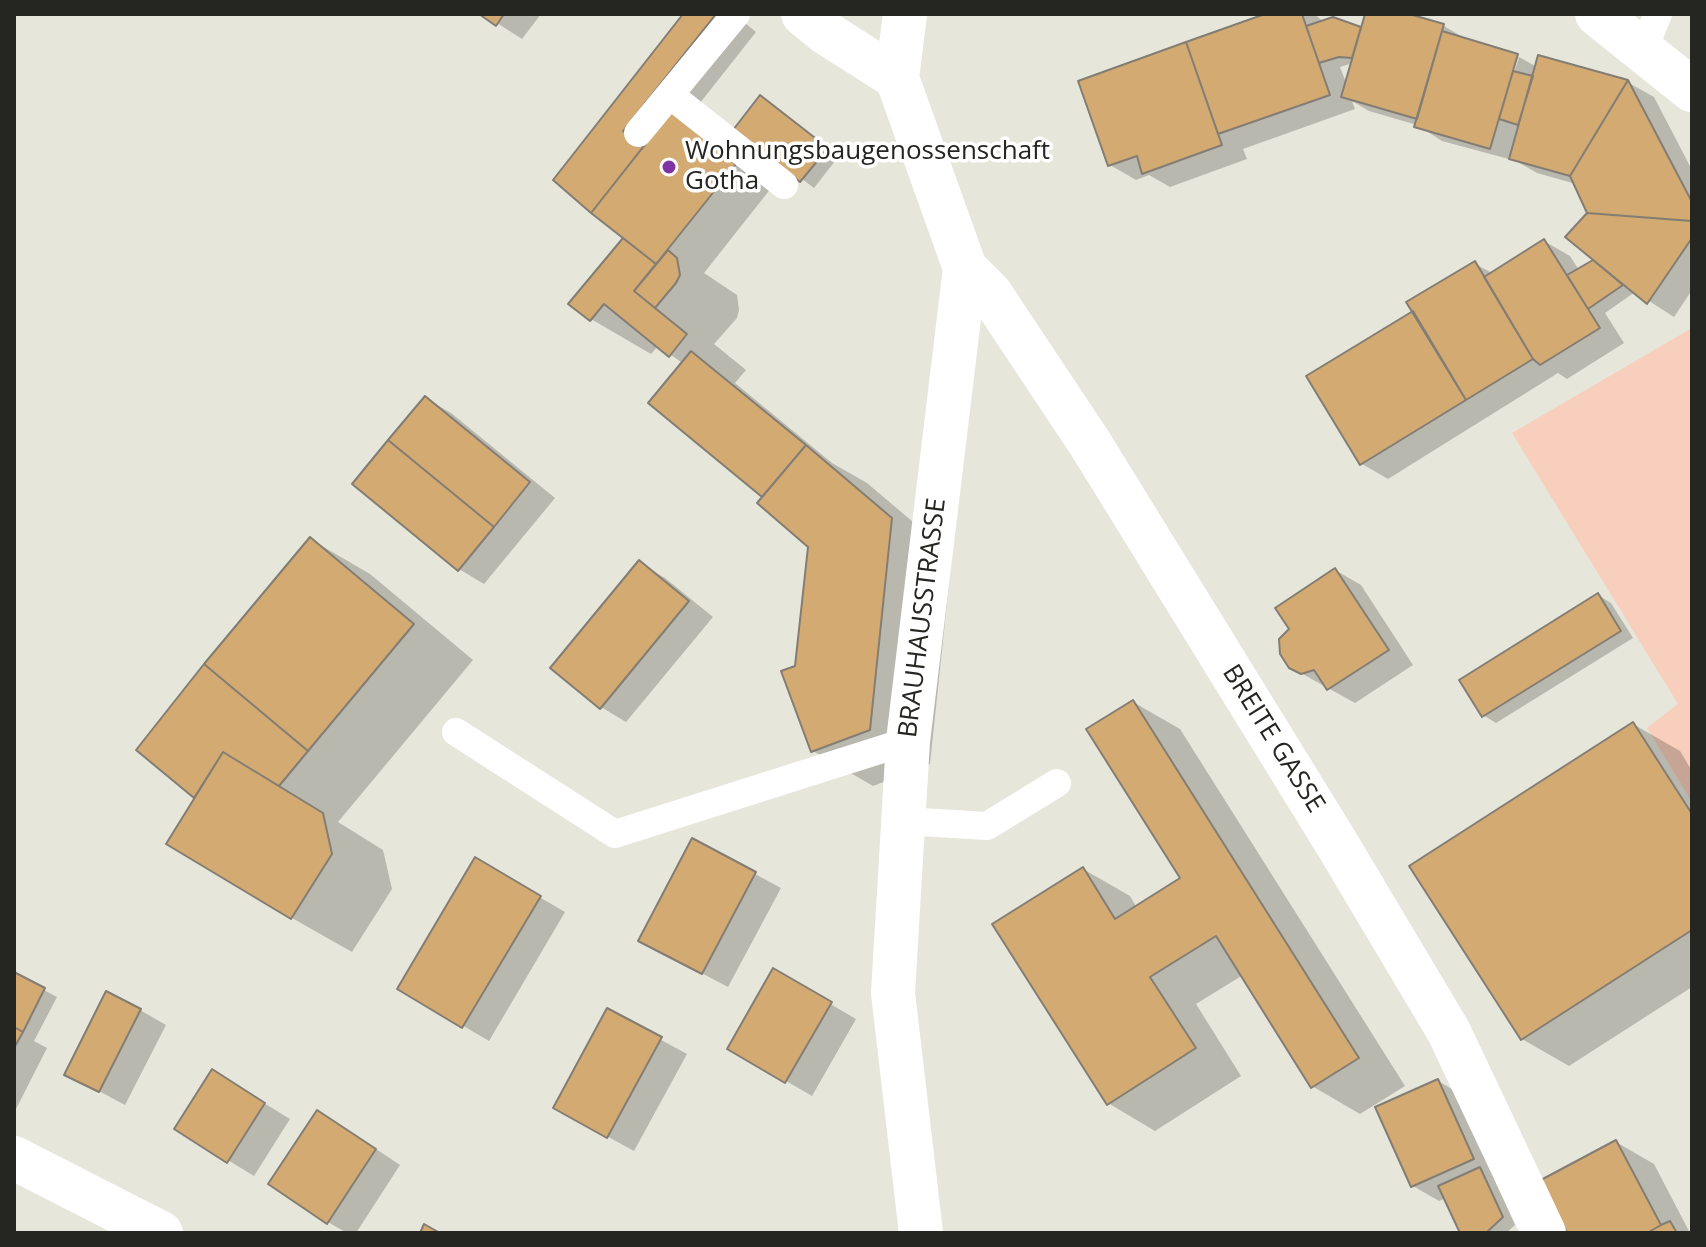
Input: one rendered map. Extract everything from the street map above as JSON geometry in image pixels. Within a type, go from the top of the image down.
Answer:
[{"type":"street","points":[[803,14],[826,33],[897,78]]},
{"type":"street","name":"BRAUHAUSSTRASSE","points":[[905,14],[897,78],[965,268],[908,741],[893,993],[921,1233]]},
{"type":"street","points":[[1597,14],[1650,32],[1692,90]]},
{"type":"street","name":"BREITE GASSE","points":[[965,268],[990,293],[1091,445],[1337,844],[1449,1032],[1544,1233]]},
{"type":"street","points":[[14,1158],[161,1233]]},
{"type":"lane","points":[[638,133],[736,14]]},
{"type":"lane","points":[[670,95],[784,185]]},
{"type":"lane","points":[[456,732],[615,834],[908,741]]},
{"type":"lane","points":[[904,821],[987,826],[1057,783]]},
{"type":"shaded area","points":[[1692,328],[1692,802],[1647,728],[1678,704],[1512,433]]},
{"type":"building","points":[[479,14],[504,14],[496,26]]},
{"type":"building","points":[[683,14],[716,14],[623,131],[643,147],[591,213],[553,180]]},
{"type":"building","points":[[1265,14],[1302,14],[1330,95],[1218,134],[1186,42]]},
{"type":"building","points":[[1365,14],[1409,14],[1444,24],[1417,119],[1341,97]]},
{"type":"building","points":[[1333,17],[1361,27],[1352,58],[1339,57],[1319,63],[1306,26]]},
{"type":"building","points":[[1442,31],[1518,54],[1490,149],[1414,127]]},
{"type":"building","points":[[1186,42],[1222,145],[1142,174],[1137,156],[1108,166],[1078,81]]},
{"type":"building","points":[[1538,55],[1628,80],[1570,176],[1509,159]]},
{"type":"building","points":[[1513,71],[1533,76],[1518,125],[1499,119]]},
{"type":"building","points":[[1628,80],[1692,202],[1692,221],[1587,213],[1570,176]]},
{"type":"building","points":[[760,95],[828,148],[800,182],[733,130]]},
{"type":"building","points":[[671,112],[736,164],[656,264],[591,213]]},
{"type":"building","points":[[1587,213],[1692,221],[1692,238],[1647,304],[1565,237]]},
{"type":"building","points":[[623,238],[656,264],[634,291],[687,334],[669,357],[604,304],[590,321],[568,304]]},
{"type":"building","points":[[1544,239],[1600,328],[1540,365],[1533,359],[1484,277]]},
{"type":"building","points":[[668,250],[677,258],[680,275],[655,308],[634,291]]},
{"type":"building","points":[[1593,260],[1623,285],[1588,309],[1567,275]]},
{"type":"building","points":[[1475,261],[1533,359],[1466,400],[1406,302]]},
{"type":"building","points":[[1413,311],[1466,400],[1360,465],[1306,376]]},
{"type":"building","points":[[691,351],[806,445],[762,497],[648,403]]},
{"type":"building","points":[[425,396],[530,482],[494,527],[388,440]]},
{"type":"building","points":[[388,440],[494,527],[458,571],[352,484]]},
{"type":"building","points":[[806,445],[892,518],[870,730],[811,752],[781,671],[795,666],[808,547],[757,503]]},
{"type":"building","points":[[310,537],[414,624],[308,751],[204,664]]},
{"type":"building","points":[[639,560],[689,601],[600,709],[550,668]]},
{"type":"building","points":[[1335,568],[1389,650],[1327,690],[1314,670],[1301,674],[1289,668],[1280,654],[1279,639],[1289,629],[1275,608]]},
{"type":"building","points":[[1598,593],[1621,631],[1482,717],[1459,680]]},
{"type":"building","points":[[204,664],[308,751],[279,786],[223,752],[194,798],[136,750]]},
{"type":"building","points":[[1133,700],[1359,1058],[1311,1088],[1216,936],[1150,977],[1196,1048],[1107,1105],[992,924],[1083,867],[1115,919],[1180,878],[1086,729]]},
{"type":"building","points":[[1633,722],[1692,814],[1692,930],[1521,1040],[1409,866]]},
{"type":"building","points":[[223,752],[323,813],[332,854],[291,919],[166,844]]},
{"type":"building","points":[[692,838],[756,872],[702,974],[638,941]]},
{"type":"building","points":[[475,857],[541,896],[462,1028],[397,989]]},
{"type":"building","points":[[773,968],[832,1002],[785,1083],[727,1049]]},
{"type":"building","points":[[14,972],[45,988],[23,1032],[14,1027]]},
{"type":"building","points":[[106,991],[141,1009],[99,1092],[64,1075]]},
{"type":"building","points":[[607,1008],[662,1037],[607,1138],[553,1108]]},
{"type":"building","points":[[14,1027],[23,1032],[14,1048]]},
{"type":"building","points":[[212,1069],[265,1103],[227,1163],[174,1129]]},
{"type":"building","points":[[1438,1079],[1474,1159],[1411,1187],[1375,1107]]},
{"type":"building","points":[[317,1110],[376,1149],[327,1224],[268,1184]]},
{"type":"building","points":[[1616,1140],[1661,1225],[1647,1233],[1567,1233],[1539,1181]]},
{"type":"building","points":[[1480,1167],[1503,1217],[1486,1233],[1460,1233],[1438,1186]]},
{"type":"building","points":[[1670,1221],[1677,1233],[1647,1233],[1661,1225]]},
{"type":"building","points":[[424,1224],[440,1233],[420,1233]]},
{"type":"place","name":"Wohnungsbaugenossenschaft Gotha","points":[[669,167]]}]
